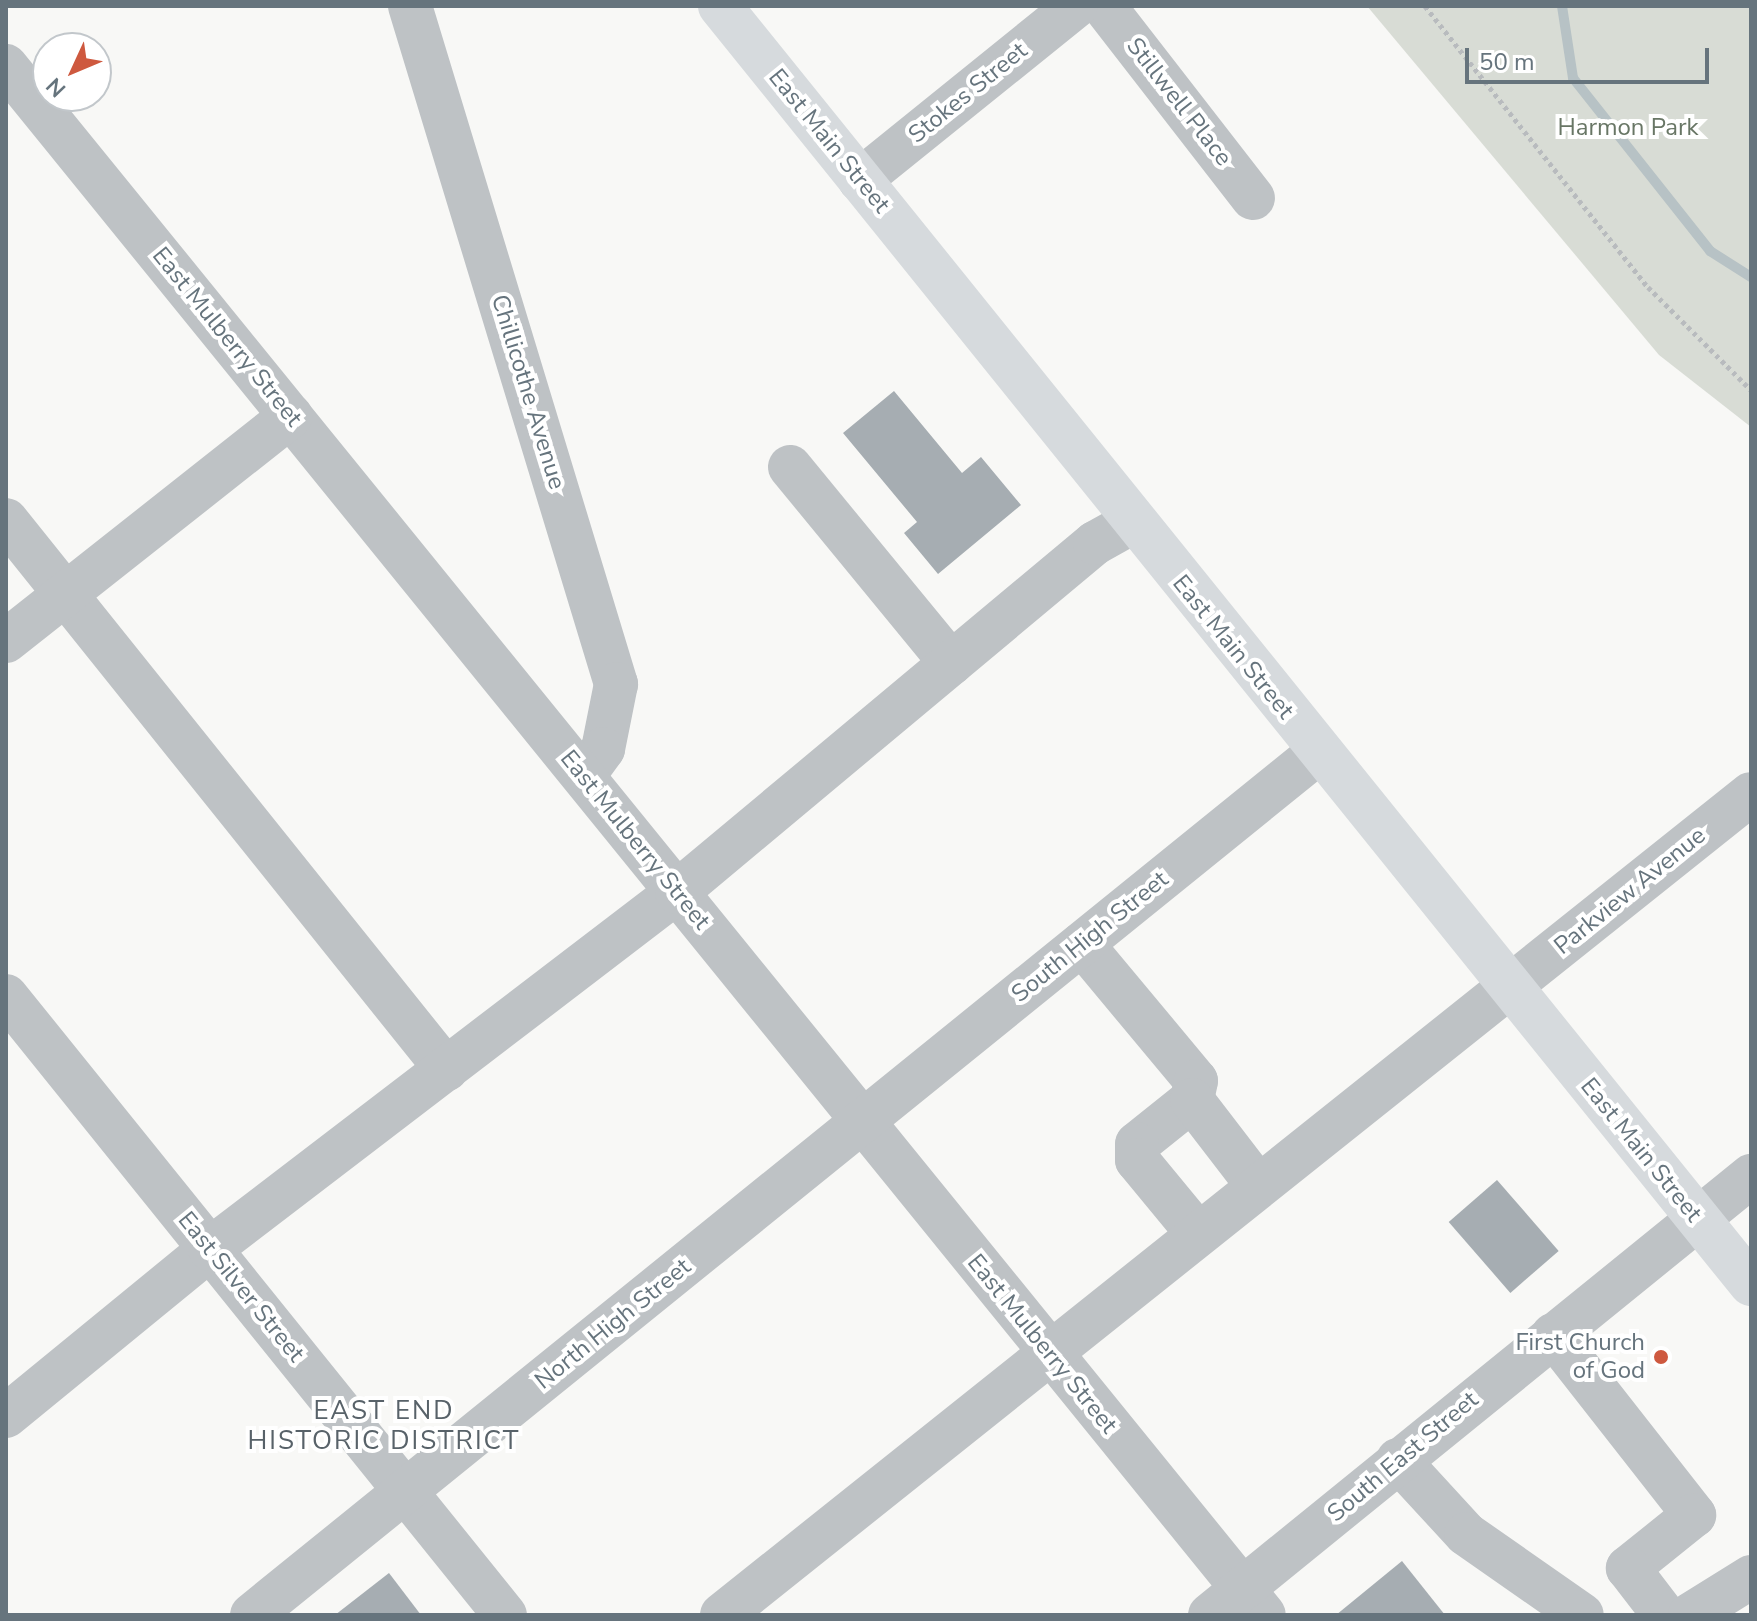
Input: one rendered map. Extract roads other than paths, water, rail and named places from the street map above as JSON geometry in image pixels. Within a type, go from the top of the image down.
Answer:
[{"type":"main road","name":"East Main Street","points":[[720,6],[1131,523],[1751,1284]]},
{"type":"street","name":"Chillicothe Avenue","points":[[410,6],[616,684],[603,749],[584,775]]},
{"type":"street","name":"Stokes Street","points":[[860,180],[1076,6]]},
{"type":"street","name":"Stillwell Place","points":[[1104,6],[1253,198]]},
{"type":"street","name":"East Mulberry Street","points":[[6,66],[1049,1352],[1239,1606]]},
{"type":"street","points":[[6,641],[291,416]]},
{"type":"street","points":[[790,467],[951,663]]},
{"type":"street","points":[[6,520],[446,1069]]},
{"type":"street","points":[[6,1416],[210,1249],[677,892],[1095,543],[1131,523]]},
{"type":"street","name":"South High Street","points":[[861,1123],[1319,752]]},
{"type":"street","name":"Parkview Avenue","points":[[722,1615],[1751,794]]},
{"type":"street","points":[[1082,944],[1196,1081],[1192,1100],[1137,1144],[1137,1160],[1198,1234]]},
{"type":"street","name":"East Silver Street","points":[[13,1018],[210,1249],[505,1615]]},
{"type":"street","points":[[1192,1100],[1258,1186]]},
{"type":"street","name":"North High Street","points":[[252,1615],[861,1123]]},
{"type":"street","name":"South East Street","points":[[1239,1606],[1398,1460],[1751,1176]]},
{"type":"street","points":[[1553,1335],[1694,1515],[1628,1568],[1664,1615]]},
{"type":"street","points":[[1398,1460],[1466,1534],[1582,1615]]},
{"type":"street","points":[[1690,1615],[1751,1577]]},
{"type":"waterway","points":[[1562,6],[1573,78],[1710,251],[1751,277]]},
{"type":"place","name":"First Church of God","points":[[1661,1357]]},
{"type":"district","name":"EAST END HISTORIC DISTRICT","points":[[384,1426]]},
{"type":"park label","name":"Harmon Park","points":[[1628,128]]}]
